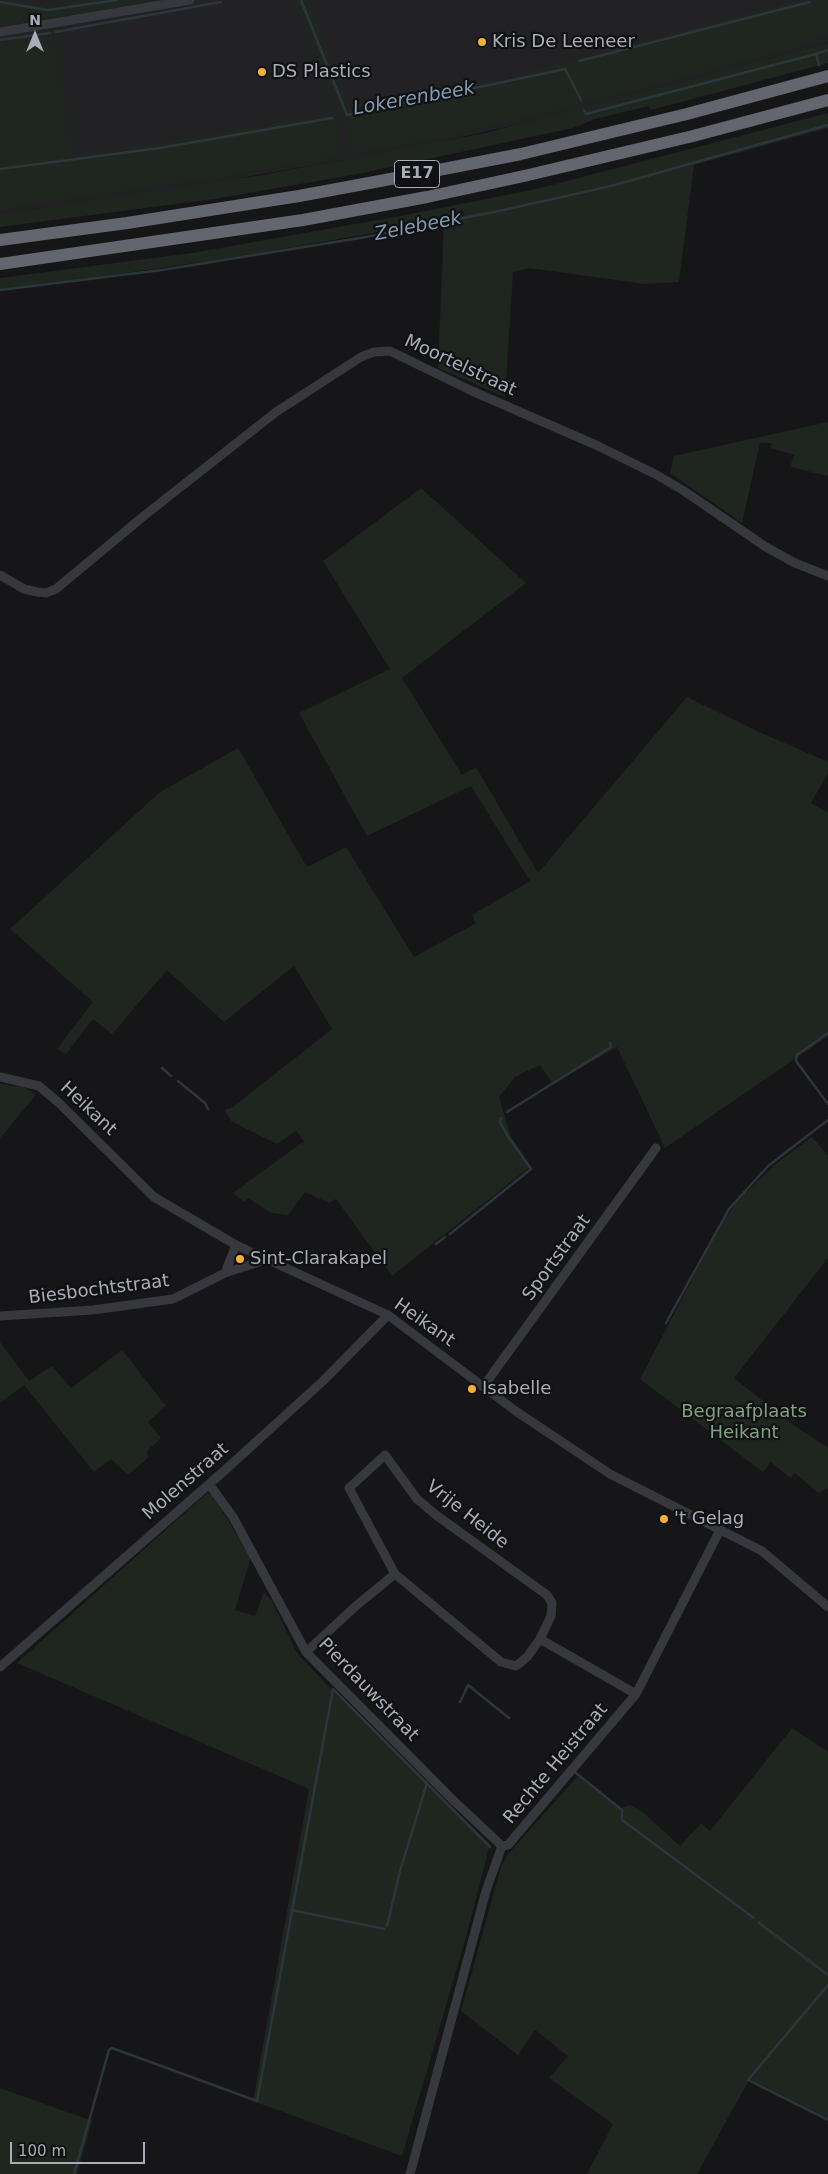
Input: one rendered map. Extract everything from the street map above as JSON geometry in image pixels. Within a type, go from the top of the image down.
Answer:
[{"type":"highway","name":"E17","points":[[0,240],[127,223],[299,196],[432,172],[521,154],[687,114],[828,76]]},
{"type":"highway","name":"E17","points":[[0,264],[304,220],[427,196],[524,176],[693,136],[828,100]]},
{"type":"street","points":[[0,32],[168,2],[190,0]]},
{"type":"street","name":"Moortelstraat","points":[[0,575],[24,588],[36,592],[46,593],[56,589],[145,515],[276,412],[361,357],[374,352],[390,350],[472,391],[596,445],[657,475],[684,491],[766,547],[795,563],[828,576]]},
{"type":"street","name":"Heikant","points":[[0,1077],[39,1086],[59,1103],[154,1196],[236,1245],[388,1315],[557,1440],[610,1474],[762,1551],[828,1607]]},
{"type":"street","name":"Sportstraat","points":[[484,1387],[656,1148]]},
{"type":"street","points":[[226,1274],[236,1245]]},
{"type":"street","name":"Biesbochtstraat","points":[[0,1316],[86,1310],[173,1299],[226,1274],[268,1259]]},
{"type":"street","name":"Molenstraat","points":[[0,1667],[209,1484],[323,1381],[388,1315]]},
{"type":"street","name":"Vrije Heide","points":[[385,1455],[417,1499],[436,1516],[547,1595],[552,1604],[551,1616],[540,1639],[527,1657],[516,1666],[508,1666],[395,1574],[350,1488],[385,1455]]},
{"type":"street","name":"Pierdauwstraat","points":[[209,1484],[234,1517],[306,1652],[502,1846]]},
{"type":"street","name":"Rechte Heistraat","points":[[410,2174],[489,1882],[502,1846],[508,1845],[636,1694],[720,1530]]},
{"type":"street","points":[[306,1652],[379,1586],[395,1574]]},
{"type":"street","points":[[540,1639],[636,1694]]},
{"type":"shaded area","points":[[0,0],[828,0],[828,43],[537,120],[421,146],[195,186],[0,214]]},
{"type":"green space","points":[[0,0],[50,4],[86,0],[150,0],[135,5],[0,27]]},
{"type":"green space","points":[[288,0],[336,115],[343,143],[339,154],[331,158],[208,179],[0,209],[0,42],[53,34],[75,156],[333,114]]},
{"type":"green space","points":[[294,0],[308,0],[349,110],[514,77],[564,61],[801,0],[828,0],[828,35],[802,46],[554,111],[455,135],[357,153],[352,150],[349,143],[332,93]]},
{"type":"green space","points":[[828,43],[828,63],[651,110],[649,106],[595,119],[573,128],[358,174],[214,199],[0,227],[0,214],[262,175],[485,133]]},
{"type":"green space","points":[[828,113],[828,128],[694,165],[679,282],[645,284],[529,268],[513,272],[505,397],[438,368],[444,220],[244,256],[0,291],[0,278],[192,253],[400,216],[536,189]]},
{"type":"green space","points":[[828,422],[828,476],[790,467],[794,455],[771,448],[772,443],[760,443],[742,523],[670,473],[674,456]]},
{"type":"green space","points":[[421,488],[526,583],[402,678],[462,775],[476,767],[538,873],[687,697],[757,731],[828,762],[828,773],[811,803],[828,813],[828,1036],[665,1148],[617,1047],[553,1084],[540,1065],[515,1077],[499,1097],[511,1137],[531,1166],[392,1276],[336,1199],[329,1203],[305,1192],[288,1215],[271,1213],[248,1198],[244,1202],[233,1193],[304,1141],[296,1131],[277,1144],[231,1121],[225,1110],[233,1107],[332,1029],[294,966],[224,1022],[167,970],[112,1034],[93,1019],[66,1054],[57,1049],[93,1002],[10,929],[160,792],[238,748],[307,867],[346,847],[414,957],[476,923],[472,915],[530,881],[471,786],[367,836],[299,713],[390,669],[323,561]]},
{"type":"green space","points":[[0,1084],[24,1087],[36,1095],[0,1138]]},
{"type":"green space","name":"Begraafplaats Heikant","points":[[812,1137],[828,1156],[828,1258],[734,1378],[795,1426],[828,1448],[828,1488],[818,1493],[795,1473],[790,1478],[771,1462],[763,1472],[640,1379],[720,1226],[737,1201],[778,1162]]},
{"type":"green space","points":[[0,1342],[29,1381],[52,1366],[71,1388],[122,1350],[166,1406],[148,1422],[161,1438],[146,1452],[149,1457],[128,1475],[111,1459],[94,1472],[24,1385],[0,1403]]},
{"type":"green space","points":[[207,1493],[212,1495],[251,1557],[235,1610],[255,1616],[264,1592],[272,1601],[297,1653],[328,1686],[490,1844],[466,1937],[402,2156],[253,2101],[309,1789],[17,1663]]},
{"type":"green space","points":[[792,1728],[828,1752],[828,2118],[749,2080],[697,2174],[587,2174],[613,2124],[549,2078],[568,2056],[535,2030],[518,2055],[461,2011],[501,1867],[508,1854],[578,1776],[619,1809],[630,1805],[644,1813],[680,1846],[701,1823],[710,1831]]},
{"type":"green space","points":[[0,2088],[92,2121],[77,2174],[0,2174]]},
{"type":"waterway","name":"Lokerenbeek","points":[[0,2],[48,10],[117,0]]},
{"type":"waterway","name":"Lokerenbeek","points":[[301,0],[347,115],[565,69],[581,100]]},
{"type":"waterway","points":[[55,32],[221,2]]},
{"type":"waterway","points":[[579,61],[810,2]]},
{"type":"waterway","points":[[0,40],[50,33]]},
{"type":"waterway","points":[[816,54],[828,50]]},
{"type":"waterway","name":"Lokerenbeek","points":[[584,110],[586,114],[816,54],[819,65]]},
{"type":"waterway","points":[[0,169],[160,148],[332,118]]},
{"type":"waterway","name":"Zelebeek","points":[[0,290],[162,270],[366,237],[499,211],[611,186],[828,125]]},
{"type":"waterway","points":[[828,1033],[797,1055],[796,1061],[828,1104]]},
{"type":"waterway","points":[[507,1112],[611,1047],[610,1043]]},
{"type":"waterway","points":[[162,1068],[171,1076]]},
{"type":"waterway","points":[[178,1081],[205,1103],[208,1109]]},
{"type":"waterway","points":[[450,1234],[531,1169],[507,1135],[500,1122],[501,1118]]},
{"type":"waterway","points":[[666,1323],[729,1209],[768,1166],[828,1120]]},
{"type":"waterway","points":[[436,1244],[445,1237]]},
{"type":"waterway","points":[[460,1702],[468,1685],[509,1718]]},
{"type":"waterway","points":[[74,2174],[109,2050],[112,2048],[257,2101],[333,1689],[490,1847]]},
{"type":"waterway","points":[[576,1773],[622,1810],[622,1820],[754,1918]]},
{"type":"waterway","points":[[387,1926],[400,1871],[427,1783]]},
{"type":"waterway","points":[[291,1910],[385,1929]]},
{"type":"waterway","points":[[759,1923],[828,1975]]},
{"type":"waterway","points":[[828,1985],[748,2080],[828,2120]]},
{"type":"place","name":"Kris De Leeneer","points":[[482,42]]},
{"type":"place","name":"DS Plastics","points":[[262,72]]},
{"type":"place","name":"Sint-Clarakapel","points":[[240,1259]]},
{"type":"place","name":"Isabelle","points":[[472,1389]]},
{"type":"place","name":"'t Gelag","points":[[664,1519]]}]
